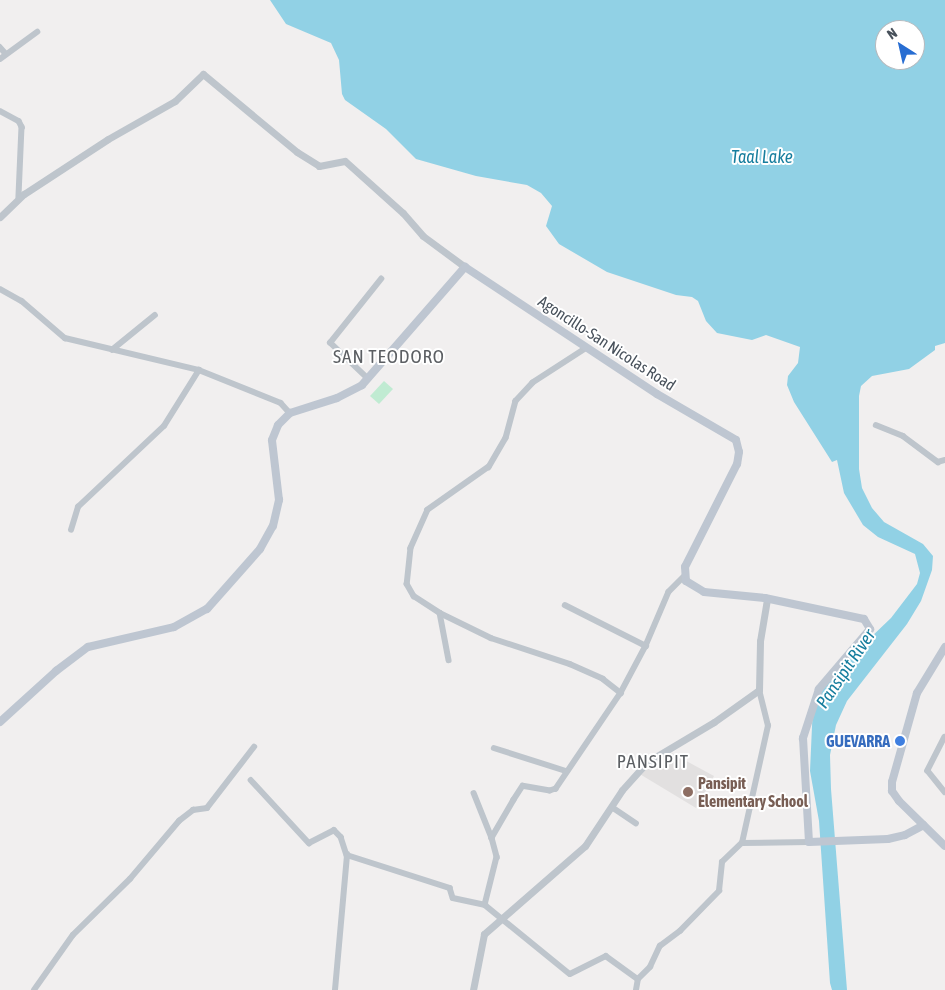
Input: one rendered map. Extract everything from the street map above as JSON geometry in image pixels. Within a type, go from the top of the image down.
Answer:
[{"type":"main road","name":"Agoncillo-San Nicolas Road","points":[[465,268],[588,348],[736,440],[739,452],[736,464],[688,561],[684,578]]},
{"type":"main road","points":[[0,722],[56,671],[88,647],[174,627],[207,609],[260,549],[273,526],[279,500],[273,434],[290,413],[346,394],[368,379],[465,268]]},
{"type":"main road","points":[[684,578],[697,590],[767,599],[864,619],[870,629],[820,689],[803,738],[809,842],[896,838],[924,825]]},
{"type":"main road","points":[[945,647],[916,693],[892,782],[892,791],[899,801],[945,846]]},
{"type":"street","points":[[0,59],[37,32]]},
{"type":"street","points":[[0,47],[6,54]]},
{"type":"street","points":[[0,217],[19,197],[108,139],[175,101],[203,74],[297,152],[319,166],[345,161],[434,245],[465,268]]},
{"type":"street","points":[[0,111],[19,121],[22,127],[19,197]]},
{"type":"street","points":[[368,379],[330,344],[381,279]]},
{"type":"street","points":[[0,289],[22,301],[65,338],[199,370],[281,403],[290,413]]},
{"type":"street","points":[[112,350],[155,315]]},
{"type":"street","points":[[588,348],[533,382],[516,401],[506,438],[489,467],[428,510],[411,548],[407,584],[414,596],[440,614],[491,638],[603,678],[621,693]]},
{"type":"street","points":[[71,530],[78,507],[164,426],[199,370]]},
{"type":"street","points":[[876,425],[903,436],[938,462],[945,460]]},
{"type":"street","points":[[492,838],[524,786],[550,791],[556,789],[566,771],[621,693],[646,646],[669,592],[684,578]]},
{"type":"street","points":[[636,990],[638,979],[650,968],[660,946],[680,931],[719,890],[722,862],[742,843],[768,726],[760,690],[760,641],[767,599]]},
{"type":"street","points":[[565,605],[646,646]]},
{"type":"street","points":[[440,614],[449,660]]},
{"type":"street","points":[[474,990],[484,934],[585,846],[622,790],[647,762],[714,722],[760,690]]},
{"type":"street","points":[[945,737],[928,771],[945,792]]},
{"type":"street","points":[[34,990],[73,935],[130,879],[179,821],[192,810],[207,808],[254,747]]},
{"type":"street","points":[[494,748],[566,771]]},
{"type":"street","points":[[251,780],[309,843],[334,830],[341,837],[348,855],[335,990]]},
{"type":"street","points":[[474,793],[492,838],[497,857],[485,904]]},
{"type":"street","points":[[612,807],[636,823]]},
{"type":"street","points":[[742,843],[809,842]]},
{"type":"street","points":[[348,855],[450,888],[453,898],[485,904],[570,974],[606,956],[638,979]]},
{"type":"shaded area","name":"Pansipit Elementary School","points":[[666,750],[714,776],[696,808],[638,773]]},
{"type":"green space","points":[[384,381],[393,389],[379,404],[370,396]]},
{"type":"water","name":"Taal Lake","points":[[270,0],[945,0],[945,343],[935,346],[935,350],[909,369],[872,376],[861,386],[859,396],[859,469],[862,488],[872,508],[884,522],[923,544],[933,556],[932,570],[921,601],[907,624],[847,701],[836,725],[830,755],[847,990],[832,990],[830,983],[819,821],[810,771],[813,704],[822,684],[891,618],[917,584],[920,573],[915,554],[878,537],[863,525],[844,493],[837,460],[832,462],[794,402],[787,385],[788,376],[798,363],[800,347],[766,335],[752,340],[717,333],[706,321],[698,301],[692,297],[676,295],[607,272],[559,244],[546,226],[552,206],[541,193],[527,185],[476,176],[416,159],[386,129],[345,100],[342,94],[339,60],[331,43],[286,24]]},
{"type":"place","name":"GUEVARRA","points":[[900,741]]},
{"type":"place","name":"Pansipit Elementary School","points":[[688,792]]},
{"type":"district","name":"SAN TEODORO","points":[[389,357]]},
{"type":"district","name":"PANSIPIT","points":[[653,762]]},
{"type":"water label","name":"Pansipit River","points":[[846,669]]}]
